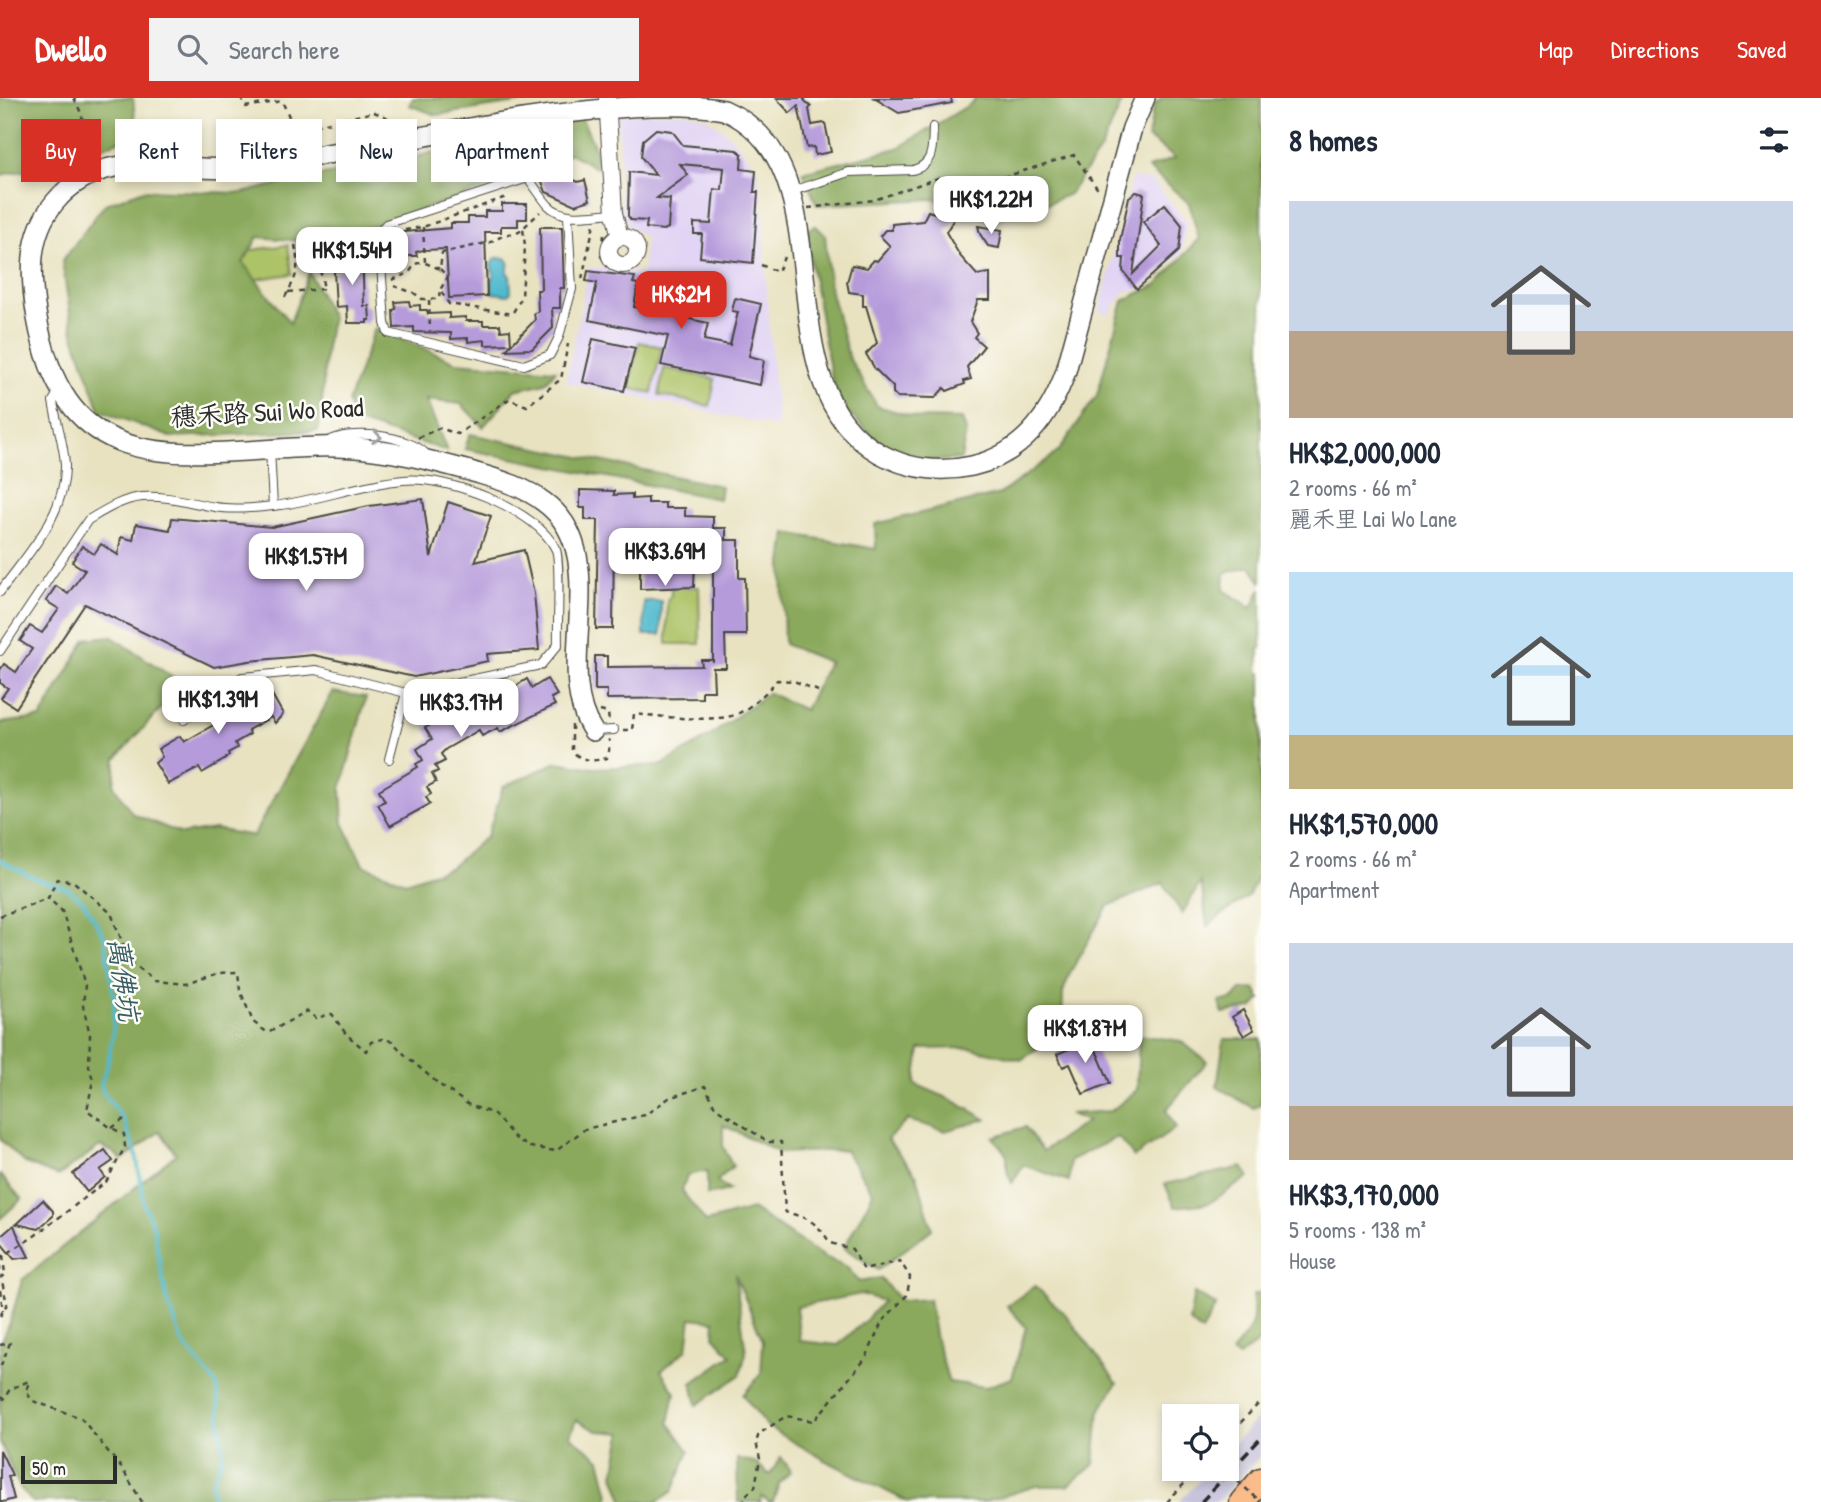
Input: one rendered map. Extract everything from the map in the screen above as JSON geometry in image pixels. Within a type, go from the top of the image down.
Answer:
[{"type":"highway","points":[[1242,1502],[1261,1480]]},
{"type":"street","name":"穗禾路 Sui Wo Road","points":[[605,731],[580,706],[579,559],[568,528],[547,503],[517,485],[402,453],[319,447],[169,452],[134,447],[109,438],[85,422],[60,390],[45,352],[38,323],[32,277],[34,247],[39,228],[53,204],[73,185],[91,175],[109,167],[128,164],[201,169],[241,168],[608,101],[670,98],[701,102],[726,111],[744,122],[769,148],[783,173],[798,224],[816,357],[825,390],[838,415],[864,443],[893,460],[916,467],[941,470],[978,464],[1001,455],[1030,434],[1051,406],[1062,384],[1132,128],[1145,98]]},
{"type":"street","points":[[608,101],[614,213],[620,237]]},
{"type":"lane","points":[[790,192],[849,172],[920,168],[928,163],[931,157],[933,127]]},
{"type":"lane","points":[[568,216],[572,289],[559,337],[551,355],[524,365],[388,333],[381,282],[379,233],[387,224],[528,178],[548,204],[560,213],[568,216],[614,213]]},
{"type":"lane","points":[[0,592],[52,520],[62,493],[64,454],[53,402],[60,390]]},
{"type":"lane","points":[[270,449],[273,506]]},
{"type":"lane","points":[[0,651],[88,520],[106,509],[142,497],[219,508],[273,506],[405,479],[428,480],[506,505],[529,519],[557,552],[558,645],[541,666],[406,692],[316,670],[242,677],[184,720]]},
{"type":"lane","points":[[390,759],[406,692]]},
{"type":"path","points":[[74,98],[82,119]]},
{"type":"path","points":[[241,98],[245,107],[282,101],[295,130],[336,121]]},
{"type":"path","points":[[343,119],[374,112],[392,119]]},
{"type":"path","points":[[804,208],[874,200],[941,177],[1001,178],[1074,155],[1102,196]]},
{"type":"path","points":[[288,292],[324,289],[320,264],[326,243],[423,227],[512,195]]},
{"type":"path","points":[[440,269],[442,253],[491,242],[504,235],[519,232],[548,204]]},
{"type":"path","points":[[539,212],[548,217]]},
{"type":"path","points":[[423,227],[425,263]]},
{"type":"path","points":[[440,290],[449,304],[512,314],[522,297],[525,246],[523,228]]},
{"type":"path","points":[[285,297],[297,276],[299,262],[295,245]]},
{"type":"path","points":[[761,265],[778,272],[788,250]]},
{"type":"path","points":[[425,263],[440,269],[448,276],[440,290],[439,299],[429,300],[381,282],[396,280],[409,273],[415,264],[425,263]]},
{"type":"path","points":[[429,300],[430,338]]},
{"type":"path","points":[[411,442],[439,428],[458,434],[509,399],[527,405],[561,379]]},
{"type":"path","points":[[605,731],[632,730],[634,714],[713,719],[738,715],[777,680],[794,681],[818,691]]},
{"type":"path","points":[[572,724],[572,751],[577,757],[588,760],[607,758],[609,751],[605,731],[608,713],[600,711]]},
{"type":"path","points":[[0,916],[48,898],[57,879],[74,882],[111,913],[130,962],[155,981],[186,984],[219,973],[238,972],[240,990],[253,1022],[268,1033],[307,1011],[317,1019],[332,1014],[366,1051],[371,1042],[382,1039],[393,1041],[405,1056],[428,1076],[469,1105],[494,1114],[517,1140],[530,1147],[556,1151],[585,1129],[645,1115],[669,1098],[705,1086],[715,1108],[768,1142],[781,1142],[785,1212],[807,1217],[821,1228],[831,1243],[852,1249],[864,1270],[900,1261],[910,1277],[907,1294],[883,1322],[866,1358],[814,1421],[786,1416],[759,1434],[756,1443],[760,1459],[755,1487],[743,1502]]},
{"type":"path","points":[[1,1315],[7,1304],[1,1277],[5,1275],[2,1256],[33,1237],[106,1182],[125,1147],[124,1134],[87,1111],[93,1080],[89,1066],[90,1035],[83,1006],[85,985],[62,911],[48,898]]},
{"type":"path","points":[[113,1128],[128,1116]]},
{"type":"path","points":[[0,1266],[0,1272]]},
{"type":"path","points":[[0,1290],[3,1304],[1,1315]]},
{"type":"path","points":[[0,1345],[10,1343],[0,1368]]},
{"type":"path","points":[[0,1397],[4,1399],[10,1389],[29,1381],[26,1392],[33,1401],[80,1418],[122,1470],[142,1502]]},
{"type":"path","points":[[1239,1422],[1261,1401]]},
{"type":"path","points":[[1167,1502],[1187,1481]]},
{"type":"path","points":[[1238,1481],[1261,1502]]},
{"type":"shaded area","points":[[687,112],[707,118],[725,131],[758,172],[763,206],[766,283],[778,427],[566,382],[589,267],[642,273],[646,238],[629,226],[622,214],[618,114]]},
{"type":"shaded area","points":[[1132,177],[1153,181],[1187,221],[1182,253],[1141,289],[1125,291],[1109,314],[1099,312]]},
{"type":"shaded area","points":[[1261,1414],[1261,1455],[1239,1478],[1239,1438]]},
{"type":"shaded area","points":[[1199,1481],[1237,1481],[1217,1502],[1179,1502]]},
{"type":"green space","points":[[0,98],[133,98],[135,119],[115,119],[115,142],[101,148],[101,119],[21,119],[21,171],[0,175]]},
{"type":"green space","points":[[413,98],[550,98],[436,115],[409,105]]},
{"type":"green space","points":[[976,98],[1124,98],[1101,149],[1069,194],[1022,215],[975,216],[934,199],[817,205],[803,172],[898,148]]},
{"type":"green space","points":[[1161,98],[1261,98],[1261,582],[1251,566],[1225,573],[1224,590],[1252,608],[1261,588],[1261,648],[1258,673],[1261,673],[1261,854],[1255,860],[1261,864],[1261,869],[1249,895],[1207,926],[1201,882],[1182,914],[1163,883],[1108,906],[1071,971],[1063,992],[1062,1032],[1021,1060],[969,1048],[920,1049],[915,1084],[986,1119],[945,1131],[908,1120],[887,1139],[917,1176],[932,1229],[878,1270],[844,1248],[873,1193],[845,1150],[780,1153],[723,1125],[723,1146],[733,1166],[717,1181],[729,1190],[707,1195],[707,1171],[687,1175],[682,1191],[706,1222],[752,1209],[824,1257],[846,1266],[859,1282],[880,1278],[901,1301],[929,1299],[936,1340],[949,1382],[986,1387],[1012,1378],[1026,1327],[1007,1306],[1035,1286],[1067,1316],[1117,1383],[1099,1412],[1094,1465],[1067,1486],[1036,1486],[984,1502],[908,1502],[827,1461],[768,1427],[743,1395],[761,1374],[763,1341],[735,1274],[746,1353],[740,1375],[697,1405],[692,1383],[731,1355],[714,1336],[715,1321],[691,1318],[687,1349],[661,1371],[675,1393],[669,1423],[689,1451],[673,1491],[657,1502],[624,1502],[614,1475],[622,1433],[597,1431],[576,1420],[570,1436],[600,1459],[609,1495],[606,1502],[32,1502],[19,1486],[0,1442],[0,1342],[10,1323],[22,1280],[176,1154],[160,1131],[122,1160],[100,1146],[58,1176],[25,1163],[0,1139],[0,723],[41,718],[86,639],[111,636],[186,686],[160,709],[116,759],[114,786],[133,814],[182,834],[215,829],[253,836],[333,692],[366,697],[341,789],[343,823],[363,865],[405,882],[451,867],[487,836],[503,787],[557,762],[594,768],[662,765],[710,736],[768,693],[805,710],[829,662],[784,644],[782,564],[786,533],[876,549],[875,524],[1000,494],[1058,452],[1097,395],[1123,301],[1158,284],[1199,239],[1189,203],[1148,168],[1175,158],[1148,138],[1154,105]],"holes":[[[861,1294],[883,1301],[838,1345],[800,1341],[796,1307]]]},
{"type":"green space","points":[[581,117],[596,150],[596,168],[573,155],[571,119]]},
{"type":"green space","points":[[431,153],[431,182],[506,182],[356,231],[334,254],[312,242],[258,237],[243,263],[290,323],[309,272],[332,318],[326,346],[318,431],[170,437],[100,410],[73,333],[62,261],[105,204],[144,190],[242,193],[287,182],[322,182],[322,175],[336,173],[336,182],[417,182],[417,157]]},
{"type":"green space","points":[[816,226],[825,235],[830,289],[849,358],[877,406],[917,418],[962,419],[966,431],[961,459],[927,461],[895,456],[843,408],[831,375],[807,243],[808,229]]},
{"type":"green space","points":[[288,245],[292,274],[237,282],[232,253]]},
{"type":"green space","points":[[375,328],[456,362],[556,370],[545,383],[515,390],[483,427],[461,404],[426,400],[447,451],[354,421],[348,402]]},
{"type":"green space","points":[[639,342],[662,347],[652,393],[629,388]]},
{"type":"green space","points":[[664,368],[715,379],[710,406],[659,395]]},
{"type":"green space","points":[[470,434],[721,486],[719,499],[465,449]]},
{"type":"green space","points":[[671,587],[699,587],[700,644],[667,644],[667,601],[671,595]]},
{"type":"green space","points":[[1255,989],[1261,999],[1252,1008],[1223,1013],[1219,1002],[1233,999],[1241,990]]},
{"type":"green space","points":[[1139,1035],[1181,1041],[1207,1062],[1166,1110],[1176,1128],[1134,1157],[1118,1137],[1070,1160],[1069,1181],[1023,1165],[1012,1183],[1007,1171],[1007,1155],[993,1137],[1025,1127],[1043,1151],[1088,1121],[1069,1114],[1111,1111],[1137,1090]]},
{"type":"green space","points":[[1224,1039],[1261,1039],[1261,1104],[1254,1108],[1217,1087]]},
{"type":"green space","points":[[1242,1167],[1249,1177],[1209,1203],[1175,1207],[1165,1184]]},
{"type":"green space","points":[[0,1175],[22,1199],[0,1219]]},
{"type":"green space","points":[[1194,1293],[1216,1305],[1202,1332],[1189,1321]]},
{"type":"green space","points":[[1261,1293],[1261,1340],[1239,1357],[1232,1352],[1253,1321],[1253,1295]]},
{"type":"green space","points":[[781,1457],[791,1471],[779,1484],[773,1502],[762,1496],[761,1502],[738,1502],[737,1459],[754,1462],[770,1475]]},
{"type":"water","points":[[495,258],[506,258],[509,262],[507,273],[510,276],[511,292],[508,295],[492,293],[494,277],[491,265]]},
{"type":"water","points":[[644,601],[661,601],[661,635],[644,635]]},
{"type":"building","points":[[776,98],[806,98],[804,100],[811,107],[809,109],[812,125],[825,123],[831,152],[815,155],[814,147],[807,148],[798,106],[790,113]]},
{"type":"building","points":[[874,98],[951,98],[952,103],[899,113]]},
{"type":"building","points":[[656,129],[672,131],[683,145],[737,150],[742,154],[741,169],[756,171],[754,192],[758,192],[753,263],[700,257],[702,234],[694,234],[694,223],[711,224],[714,189],[722,190],[724,168],[680,164],[688,175],[657,198],[670,199],[668,228],[664,230],[646,228],[647,221],[631,220],[628,216],[629,172],[656,175],[641,157],[643,140]]},
{"type":"building","points":[[585,180],[590,200],[575,205],[546,192],[542,182]]},
{"type":"building","points":[[1136,192],[1144,194],[1133,274],[1161,246],[1143,222],[1165,204],[1182,225],[1179,251],[1137,289],[1123,271],[1124,258],[1120,258],[1120,240],[1129,197]]},
{"type":"building","points":[[502,204],[527,204],[527,219],[518,219],[518,226],[501,226],[501,232],[485,232],[487,296],[449,298],[446,249],[423,250],[416,252],[417,256],[407,256],[407,259],[391,261],[391,257],[387,257],[386,238],[394,237],[393,233],[451,228],[451,223],[468,223],[468,217],[485,217],[485,211],[502,211]]},
{"type":"building","points":[[928,211],[954,219],[946,232],[960,256],[977,275],[990,273],[990,300],[978,300],[970,322],[977,333],[974,337],[984,346],[967,367],[971,379],[964,381],[965,384],[947,391],[944,388],[935,398],[897,397],[893,393],[893,387],[875,369],[866,354],[877,343],[866,306],[863,306],[863,294],[849,292],[847,282],[852,265],[867,268],[890,246],[880,236],[885,230],[892,230],[892,224],[923,221]]},
{"type":"building","points":[[978,226],[1002,230],[999,248],[988,246]]},
{"type":"building","points":[[540,227],[562,227],[564,288],[560,288],[560,308],[552,308],[553,328],[532,349],[506,350],[535,320],[534,313],[538,312],[537,290],[541,290]]},
{"type":"building","points":[[362,250],[364,306],[369,306],[370,320],[367,320],[367,323],[348,323],[347,306],[336,307],[334,271],[341,270],[343,251]]},
{"type":"building","points":[[588,271],[635,277],[633,283],[638,284],[634,307],[708,323],[704,340],[730,345],[738,312],[732,311],[735,298],[761,304],[749,356],[764,360],[760,385],[661,365],[668,336],[589,320],[597,283],[586,281]]},
{"type":"building","points":[[409,301],[410,306],[420,305],[420,310],[427,310],[428,314],[449,313],[449,318],[466,317],[466,321],[483,321],[483,325],[500,325],[501,331],[510,330],[511,344],[485,345],[485,340],[468,342],[468,338],[451,339],[451,333],[414,332],[414,327],[394,328],[395,302]]},
{"type":"building","points":[[593,339],[635,348],[624,391],[583,382]]},
{"type":"building","points":[[580,490],[614,491],[614,495],[632,494],[632,499],[648,498],[648,503],[665,503],[665,508],[685,508],[685,516],[713,517],[713,528],[726,528],[726,540],[739,540],[739,578],[745,578],[746,635],[725,635],[726,668],[713,668],[714,691],[702,691],[702,698],[607,699],[607,690],[595,690],[595,656],[607,656],[607,667],[702,666],[701,660],[713,660],[713,559],[695,559],[694,587],[640,589],[640,564],[664,565],[665,540],[648,540],[648,537],[614,538],[613,629],[596,629],[598,520],[585,520],[585,508],[580,508]]},
{"type":"building","points":[[423,499],[431,557],[448,502],[491,516],[475,562],[524,550],[534,593],[539,650],[487,654],[488,661],[414,677],[313,655],[214,667],[85,604],[16,708],[1,698],[8,688],[0,683],[0,670],[4,664],[16,672],[32,649],[20,641],[30,626],[42,633],[59,609],[46,601],[56,586],[68,594],[85,570],[72,562],[82,546],[94,554],[101,544],[118,555],[121,537],[133,540],[136,524],[170,530],[172,518],[272,527],[369,506]]},
{"type":"building","points":[[527,679],[532,688],[547,679],[557,695],[551,698],[555,705],[500,732],[498,728],[482,736],[479,730],[446,749],[441,754],[445,761],[435,766],[438,771],[432,774],[436,782],[427,787],[431,794],[426,797],[430,804],[390,826],[378,804],[385,801],[379,790],[418,767],[416,764],[423,760],[417,749],[432,739],[425,728],[441,719],[436,710],[460,696],[464,704],[479,695],[481,699],[496,690],[497,693],[511,685],[513,688]]},
{"type":"building","points":[[266,684],[283,714],[275,723],[271,717],[248,730],[250,734],[235,743],[237,748],[228,753],[224,760],[202,773],[199,768],[168,784],[155,763],[162,757],[158,749],[180,736],[184,742],[222,720],[220,717],[236,707],[232,701]]},
{"type":"building","points":[[1243,1010],[1254,1030],[1244,1036],[1232,1017]]},
{"type":"building","points":[[1090,1036],[1110,1083],[1083,1094],[1070,1064],[1063,1067],[1057,1054],[1081,1044],[1080,1040]]},
{"type":"building","points":[[105,1150],[113,1161],[100,1170],[105,1177],[87,1192],[73,1174]]},
{"type":"building","points":[[43,1200],[53,1211],[53,1216],[38,1229],[17,1224]]},
{"type":"building","points":[[14,1225],[29,1257],[14,1259],[0,1242],[0,1237]]},
{"type":"building","points":[[0,1450],[12,1475],[8,1476],[14,1499],[3,1502],[0,1502]]},
{"type":"waterway","name":"萬佛坑","points":[[0,860],[38,880],[68,889],[84,902],[105,938],[114,999],[113,1033],[107,1067],[101,1083],[103,1092],[123,1119],[136,1153],[144,1205],[153,1225],[166,1296],[182,1342],[217,1385],[223,1453],[212,1485],[213,1502]]},
{"type":"railway","points":[[1201,1502],[1261,1438]]}]
